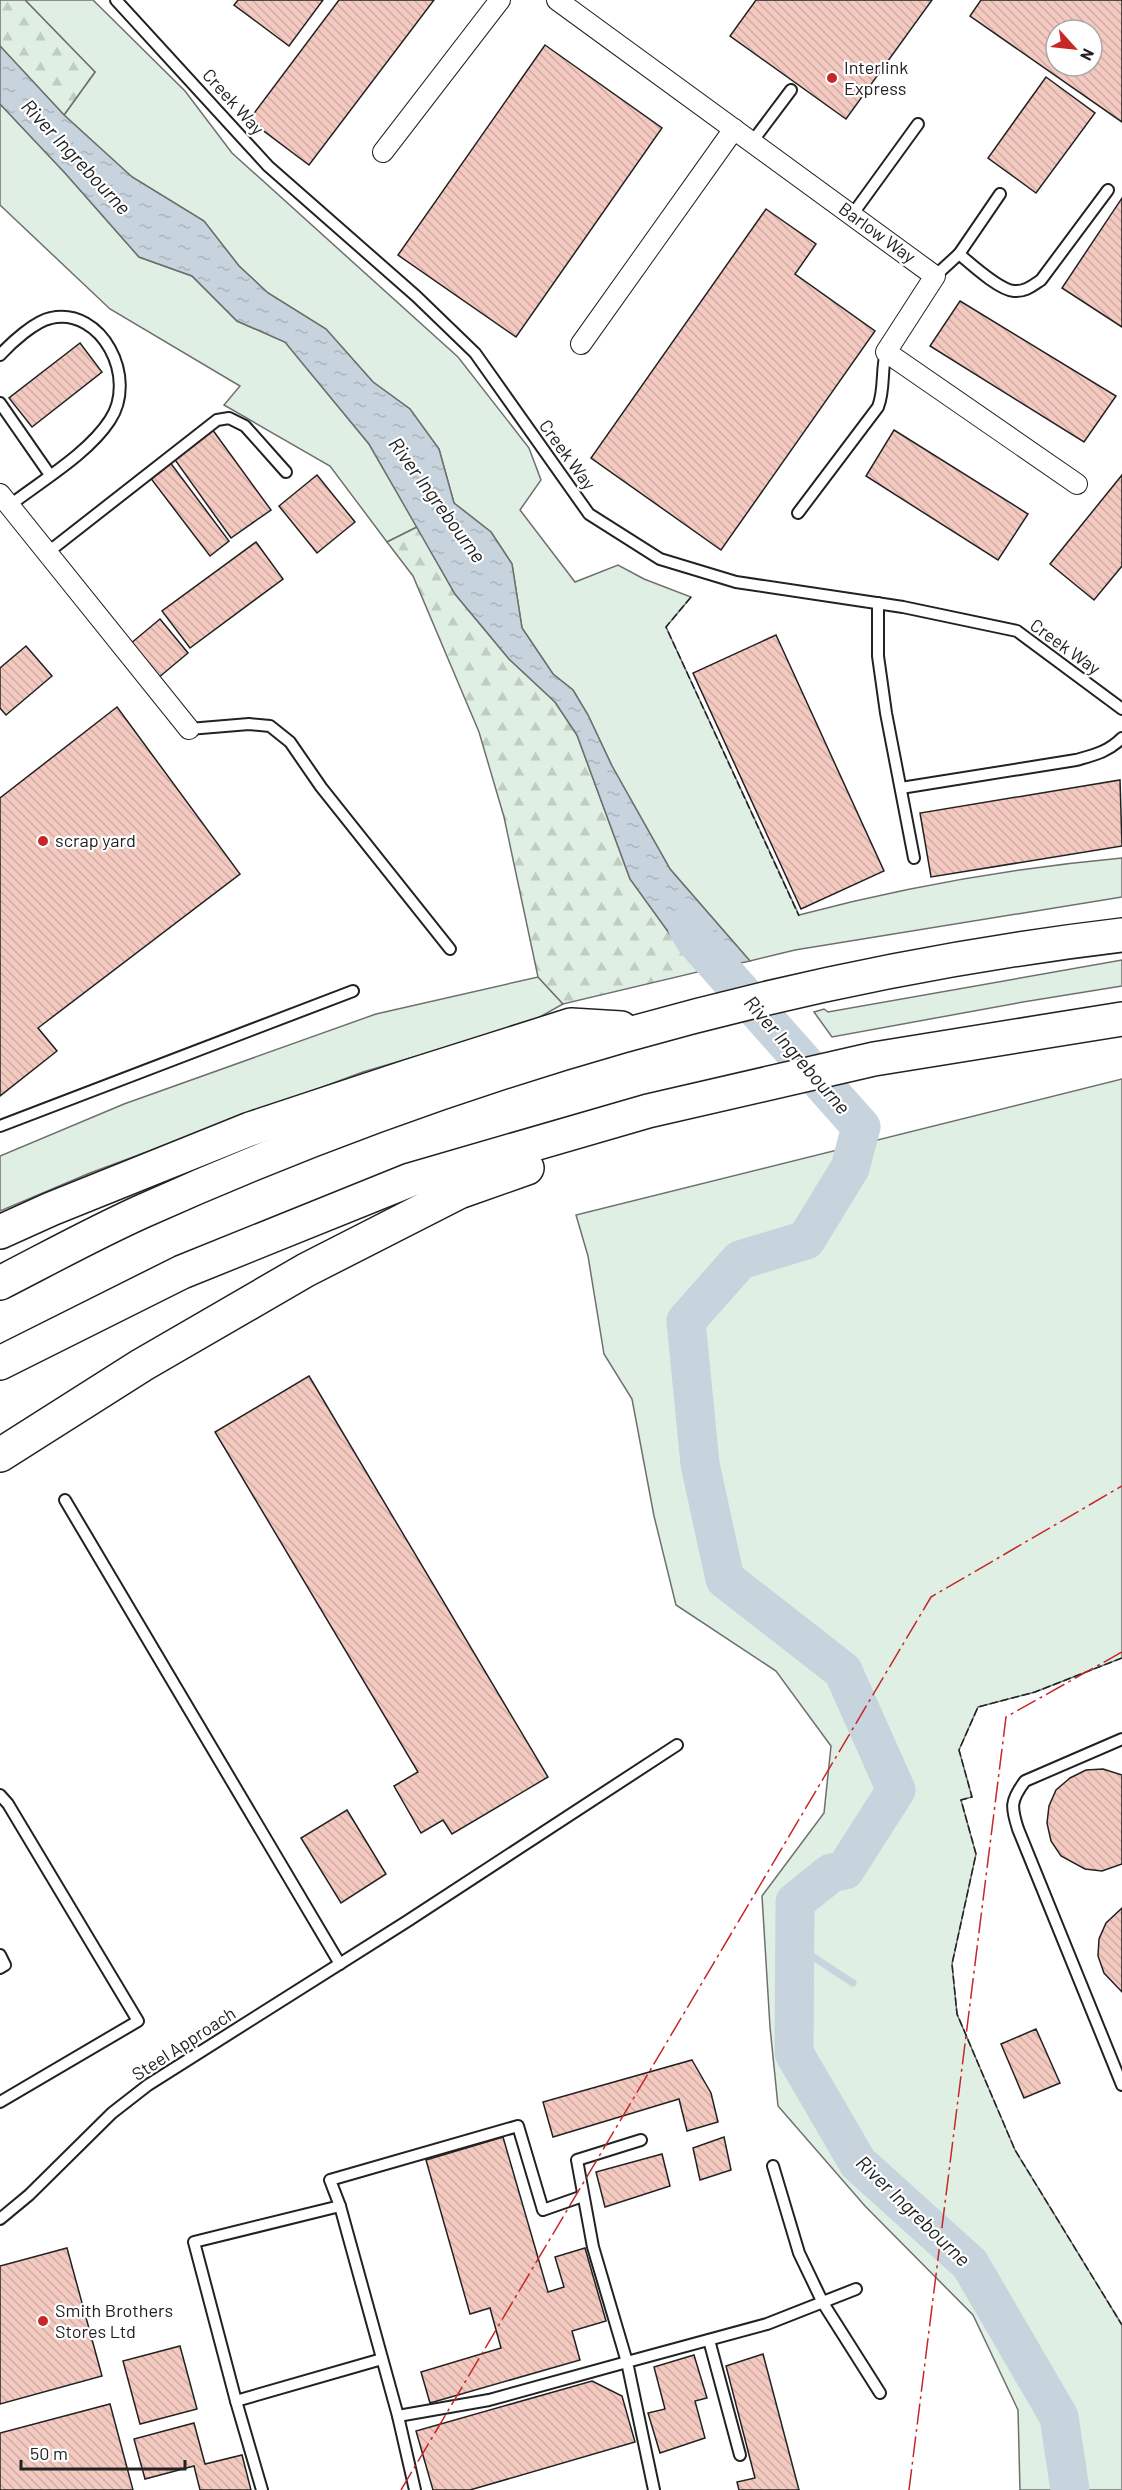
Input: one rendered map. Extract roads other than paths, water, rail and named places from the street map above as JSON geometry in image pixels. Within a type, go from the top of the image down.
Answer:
[{"type":"highway","points":[[0,1283],[140,1212],[266,1158],[391,1110],[656,1026],[823,986],[959,959],[1122,935]]},
{"type":"highway","points":[[0,1363],[182,1272],[410,1180],[648,1111],[874,1059],[1122,1019]]},
{"type":"highway","points":[[0,1232],[51,1209],[250,1130],[421,1072],[571,1025],[656,1026]]},
{"type":"highway","points":[[0,1455],[151,1360],[306,1270],[459,1192],[594,1145],[648,1111]]},
{"type":"street","points":[[383,152],[500,0]]},
{"type":"street","name":"Barlow Way","points":[[557,0],[935,276]]},
{"type":"street","points":[[581,344],[734,129]]},
{"type":"street","points":[[935,276],[885,352],[1077,484]]},
{"type":"street","points":[[3,500],[189,729]]},
{"type":"lane","name":"Creek Way","points":[[116,0],[268,166],[416,296],[474,353],[589,514],[660,559],[736,582],[878,603],[1017,631],[1122,709]]},
{"type":"lane","points":[[752,142],[791,90]]},
{"type":"lane","points":[[852,215],[918,124]]},
{"type":"lane","points":[[959,254],[1003,288],[1014,291],[1027,290],[1041,280],[1108,190]]},
{"type":"lane","points":[[935,276],[959,254],[1000,194]]},
{"type":"lane","points":[[0,355],[10,344],[50,318],[71,318],[83,321],[110,348],[118,363],[122,383],[119,403],[111,419],[98,435],[50,475],[3,500]]},
{"type":"lane","points":[[798,513],[878,407],[883,396],[882,368],[885,352]]},
{"type":"lane","points":[[0,404],[50,475]]},
{"type":"lane","points":[[47,553],[217,420],[229,418],[245,426],[285,472]]},
{"type":"lane","points":[[878,603],[878,656],[886,713],[914,858]]},
{"type":"lane","points":[[189,729],[249,724],[270,726],[290,742],[321,786],[450,949]]},
{"type":"lane","points":[[902,788],[1076,760],[1102,753],[1122,738]]},
{"type":"lane","points":[[0,1126],[353,990]]},
{"type":"lane","points":[[65,1500],[340,1964]]},
{"type":"lane","points":[[1122,1739],[1024,1781],[1015,1794],[1012,1809],[1018,1830],[1122,2085]]},
{"type":"lane","name":"Steel Approach","points":[[0,2219],[29,2195],[112,2113],[148,2085],[406,1922],[677,1744]]},
{"type":"lane","points":[[0,1795],[8,1804],[138,2021],[0,2102]]},
{"type":"lane","points":[[0,1955],[5,1965],[0,1968]]},
{"type":"lane","points":[[416,2490],[340,2206],[330,2180],[518,2126],[543,2210],[583,2196]]},
{"type":"lane","points":[[641,2140],[577,2160],[593,2247],[627,2362],[654,2490]]},
{"type":"lane","points":[[773,2166],[799,2253],[823,2302],[880,2393]]},
{"type":"lane","points":[[262,2490],[194,2242],[340,2206]]},
{"type":"lane","points":[[398,2416],[489,2400],[767,2324],[856,2289]]},
{"type":"lane","points":[[709,2340],[740,2455]]},
{"type":"lane","points":[[236,2401],[382,2359]]},
{"type":"water","points":[[0,46],[64,115],[132,177],[204,221],[239,266],[268,293],[326,329],[373,382],[410,409],[439,449],[454,503],[491,532],[512,564],[522,628],[553,674],[573,690],[588,715],[612,766],[670,869],[750,961],[702,971],[690,962],[630,879],[577,735],[555,702],[509,659],[455,594],[369,444],[285,342],[237,321],[192,276],[139,257],[0,104]]},
{"type":"waterway","name":"River Ingrebourne","points":[[687,926],[695,940],[861,1127],[850,1168],[806,1240],[740,1260],[686,1321],[700,1464],[725,1579],[843,1671],[896,1790],[845,1870],[831,1873],[795,1902],[794,2053],[858,2163],[970,2264],[1059,2417],[1070,2490]]},
{"type":"waterway","points":[[795,1945],[853,1983]]},
{"type":"place","name":"Interlink Express","points":[[832,78]]},
{"type":"place","name":"scrap yard","points":[[43,841]]},
{"type":"place","name":"Smith Brothers Stores Ltd","points":[[43,2321]]}]
